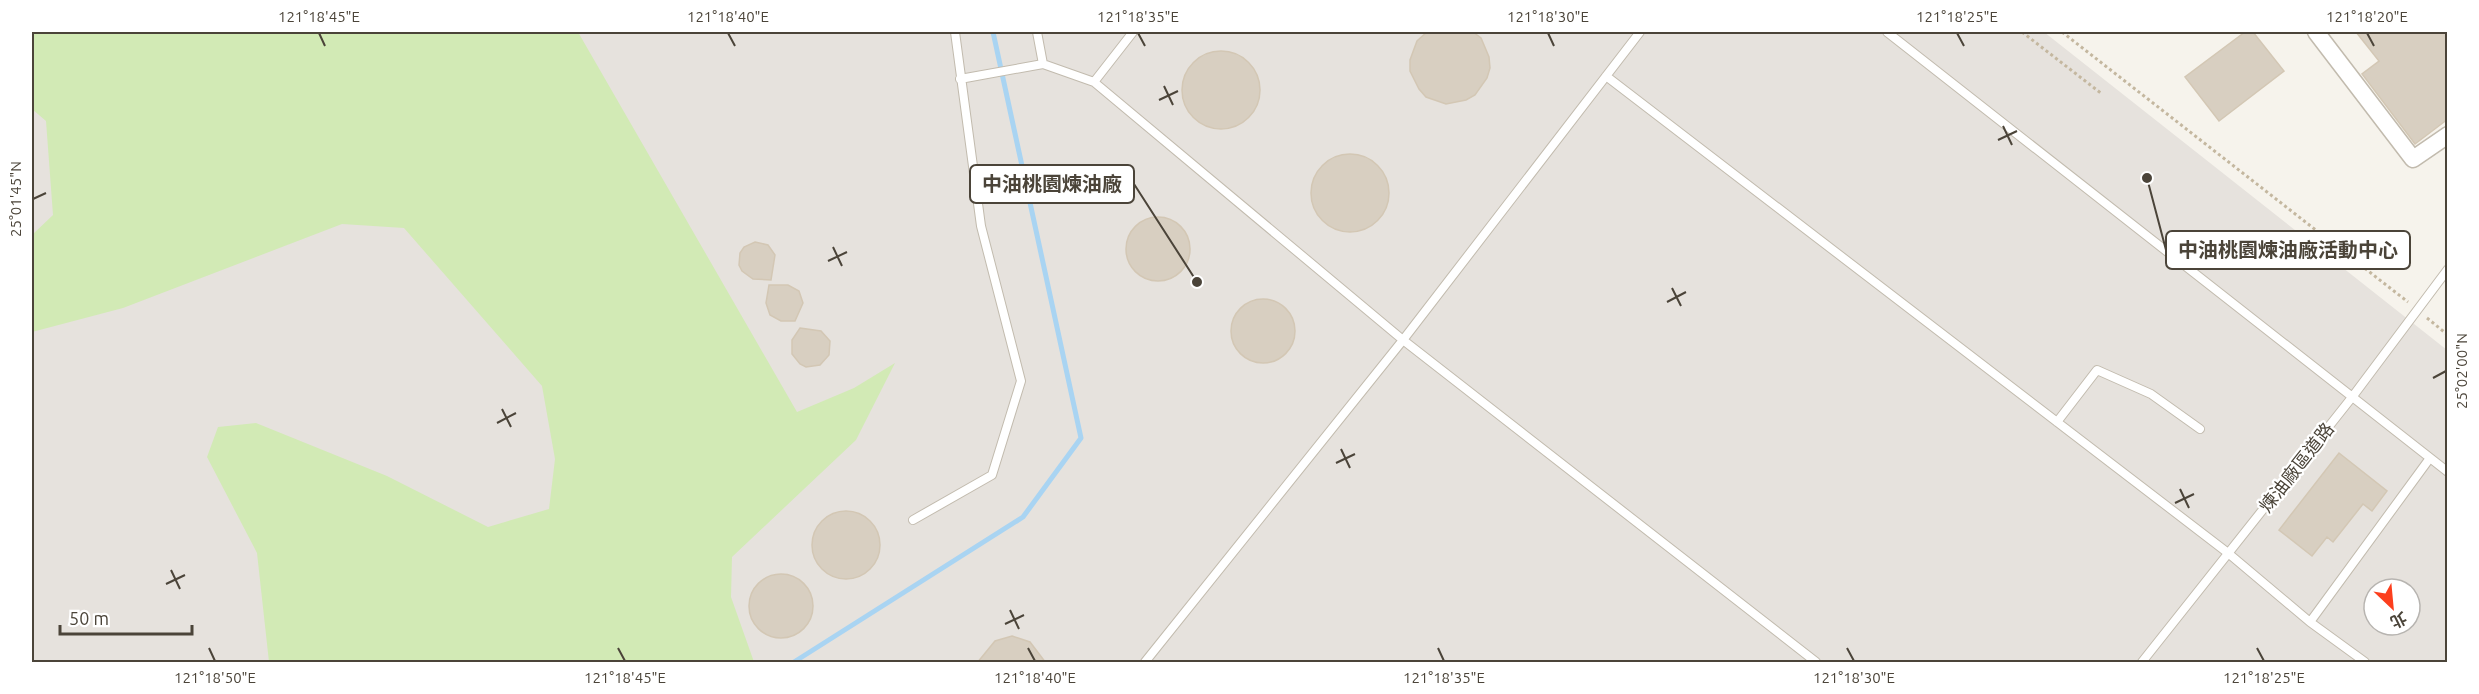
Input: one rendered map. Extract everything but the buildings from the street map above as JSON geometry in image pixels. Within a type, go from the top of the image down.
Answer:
[{"type":"street","points":[[2316,32],[2413,159],[2448,135]]},
{"type":"lane","points":[[913,520],[992,475],[1021,381],[981,226],[960,79],[956,32]]},
{"type":"lane","points":[[1037,32],[1043,64]]},
{"type":"lane","points":[[1094,82],[1133,32]]},
{"type":"lane","points":[[1145,663],[1403,340],[1640,32]]},
{"type":"lane","points":[[1887,32],[2448,472]]},
{"type":"lane","points":[[960,79],[1043,64],[1094,82],[1403,340],[1816,663]]},
{"type":"lane","points":[[1606,76],[2228,553],[2310,622],[2365,663]]},
{"type":"lane","name":"煉油廠區道路","points":[[2142,663],[2353,396],[2448,269]]},
{"type":"lane","points":[[2057,422],[2097,370],[2151,394],[2200,429]]},
{"type":"lane","points":[[2310,622],[2430,458]]},
{"type":"path","points":[[2022,32],[2102,94]]},
{"type":"path","points":[[2062,32],[2448,334]]},
{"type":"shaded area","points":[[32,32],[2044,32],[2447,350],[2447,662],[32,662]]},
{"type":"green space","points":[[32,32],[578,32],[797,412],[854,388],[895,363],[856,440],[732,557],[731,597],[754,662],[269,662],[257,553],[207,457],[218,427],[256,423],[387,476],[488,527],[549,509],[555,459],[542,386],[404,228],[342,224],[123,308],[32,332],[32,235],[53,215],[46,121],[32,109]]},
{"type":"waterway","points":[[794,662],[1023,517],[1081,438],[993,32]]},
{"type":"place","name":"中油桃園煉油廠活動中心","points":[[2147,178]]},
{"type":"place","name":"中油桃園煉油廠","points":[[1197,282]]}]
